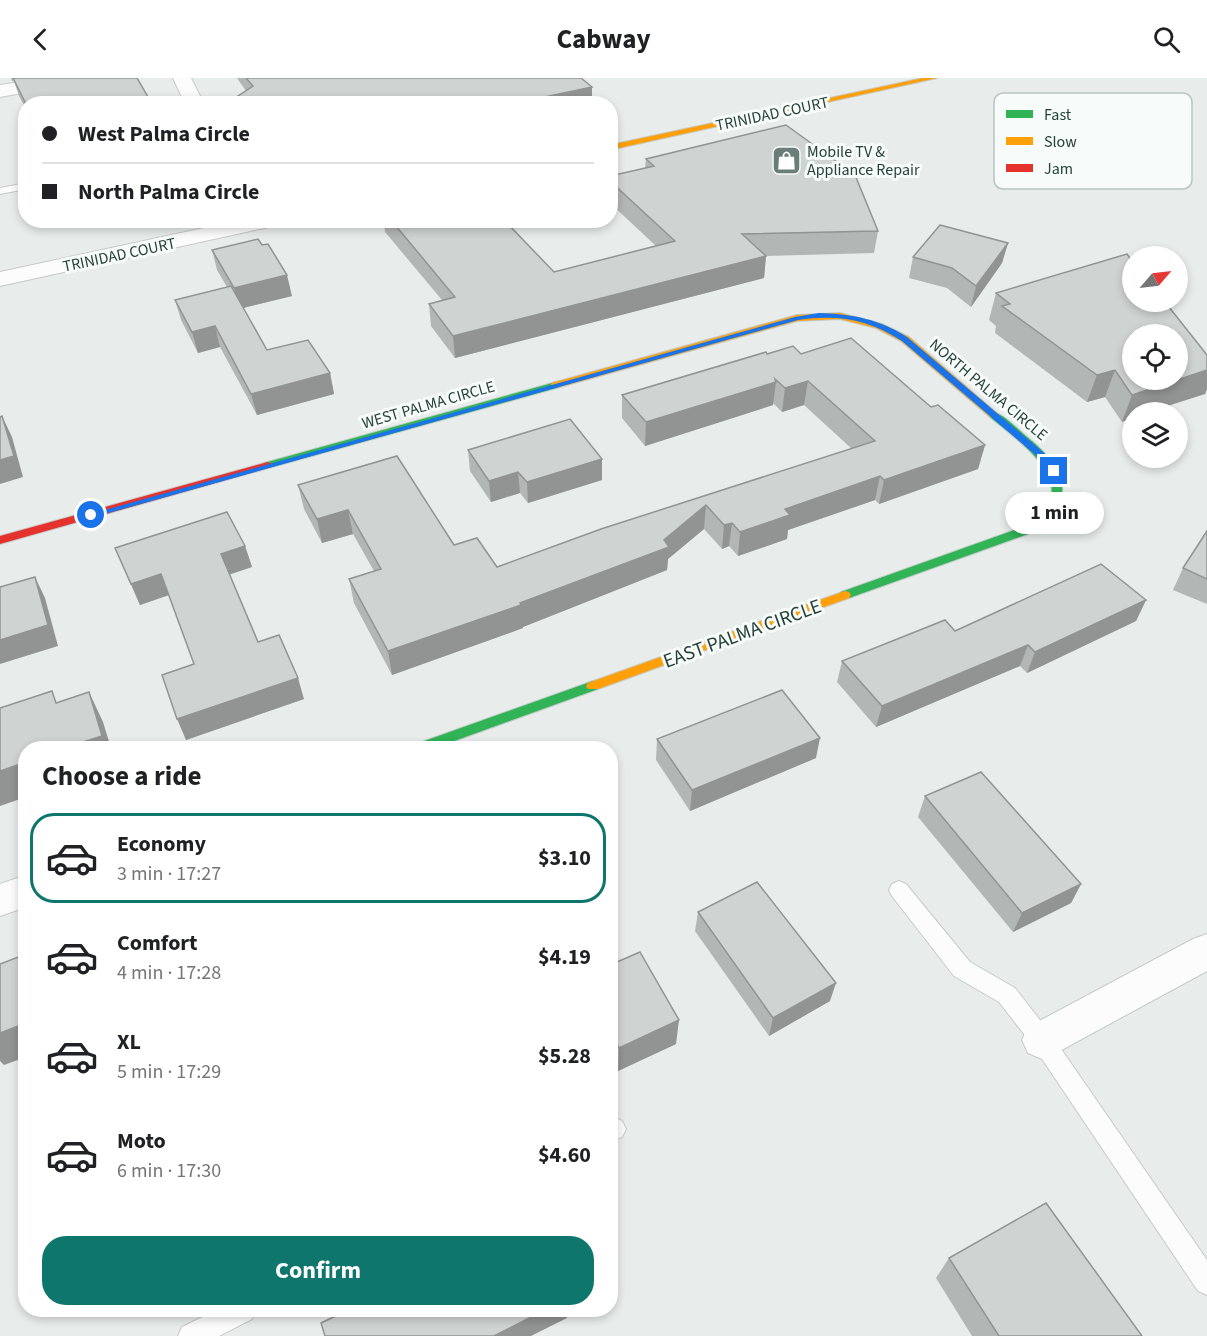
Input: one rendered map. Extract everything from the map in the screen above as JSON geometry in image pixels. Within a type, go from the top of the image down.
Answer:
[{"type":"street","points":[[0,91],[78,78]]},
{"type":"street","points":[[182,78],[191,96]]},
{"type":"street","name":"TRINIDAD COURT","points":[[618,146],[933,78]]},
{"type":"street","name":"TRINIDAD COURT","points":[[0,279],[236,228]]},
{"type":"street","name":"WEST PALMA CIRCLE","points":[[0,540],[797,318],[827,315],[867,320]]},
{"type":"street","name":"NORTH PALMA CIRCLE","points":[[867,320],[888,328],[905,339],[1041,455],[1054,471],[1060,489],[1056,506]]},
{"type":"street","name":"EAST PALMA CIRCLE","points":[[440,741],[1024,531],[1044,520],[1056,506]]},
{"type":"street","points":[[0,900],[18,894]]},
{"type":"street","points":[[1042,1040],[1207,951]]},
{"type":"lane","points":[[0,191],[18,188]]},
{"type":"lane","points":[[899,890],[962,969],[1007,995],[1042,1040],[1207,1282]]},
{"type":"lane","points":[[191,1336],[229,1317]]},
{"type":"building","points":[[13,78],[137,78],[147,96],[22,96]]},
{"type":"building","points":[[246,78],[581,78],[592,87],[549,96],[238,96],[253,86]]},
{"type":"building","points":[[786,125],[855,175],[878,231],[742,234],[766,256],[453,336],[429,304],[455,297],[398,228],[512,228],[554,272],[675,241],[618,188],[618,174],[654,166],[646,159]]},
{"type":"building","points":[[940,225],[1008,243],[976,286],[952,268],[913,257]]},
{"type":"building","points":[[258,239],[262,245],[268,244],[287,275],[234,288],[212,250]]},
{"type":"building","points":[[1122,255],[1122,312],[1173,312],[1182,324],[1122,324],[1122,380],[1115,370],[1097,375],[1002,306],[1010,304],[996,293]]},
{"type":"building","points":[[231,286],[267,350],[308,340],[330,373],[251,394],[215,326],[192,332],[175,300]]},
{"type":"building","points":[[1188,331],[1207,355],[1207,370],[1188,377]]},
{"type":"building","points":[[851,338],[931,407],[938,405],[985,445],[884,480],[880,476],[785,509],[790,515],[740,532],[732,523],[724,525],[706,505],[664,540],[669,547],[520,603],[521,605],[388,651],[349,579],[381,569],[348,510],[317,519],[298,485],[397,456],[454,545],[477,538],[497,567],[601,529],[875,441],[808,381],[785,388],[775,379],[776,382],[646,422],[622,395],[766,352],[767,354],[793,346],[801,354]]},
{"type":"building","points":[[1129,390],[1147,390],[1132,395]]},
{"type":"building","points":[[2,416],[14,456],[0,460],[0,417]]},
{"type":"building","points":[[570,419],[602,459],[527,482],[518,472],[489,481],[468,450]]},
{"type":"building","points":[[227,512],[245,546],[221,554],[258,642],[279,635],[298,678],[177,719],[162,675],[194,664],[161,574],[131,584],[115,548]]},
{"type":"building","points":[[1207,531],[1207,579],[1183,568]]},
{"type":"building","points":[[1101,564],[1146,600],[1035,652],[1028,645],[882,706],[842,661],[945,620],[955,631]]},
{"type":"building","points":[[35,577],[48,625],[0,640],[0,587]]},
{"type":"building","points":[[782,690],[820,738],[692,790],[657,739]]},
{"type":"building","points":[[52,691],[56,703],[89,692],[102,736],[86,741],[18,741],[18,765],[0,771],[0,708]]},
{"type":"building","points":[[981,772],[1081,884],[1022,913],[925,796]]},
{"type":"building","points":[[757,882],[836,983],[773,1018],[698,912]]},
{"type":"building","points":[[640,952],[679,1020],[619,1048],[618,1046],[618,962]]},
{"type":"building","points":[[18,957],[18,1026],[0,1033],[0,964]]},
{"type":"building","points":[[1046,1203],[1142,1336],[999,1336],[949,1258]]},
{"type":"building","points":[[333,1317],[531,1317],[494,1336],[325,1336],[321,1323]]},
{"type":"traffic: fast","points":[[268,465],[556,385]]},
{"type":"traffic: fast","points":[[845,595],[1024,531],[1046,515],[1056,500],[1058,484],[1052,470],[1041,455],[994,415]]},
{"type":"traffic: fast","points":[[440,741],[593,686]]},
{"type":"traffic: slow","points":[[618,146],[933,78]]},
{"type":"traffic: slow","points":[[556,385],[797,318],[840,316],[879,326],[905,339],[994,415]]},
{"type":"traffic: slow","points":[[593,686],[845,595]]},
{"type":"traffic: jam","points":[[0,540],[268,465]]},
{"type":"place","name":"Mobile TV & Appliance Repair","points":[[786,160]]},
{"type":"route","points":[[91,515],[797,318],[819,315],[843,315],[867,320],[888,328],[905,339],[1041,455],[1054,471]]}]
